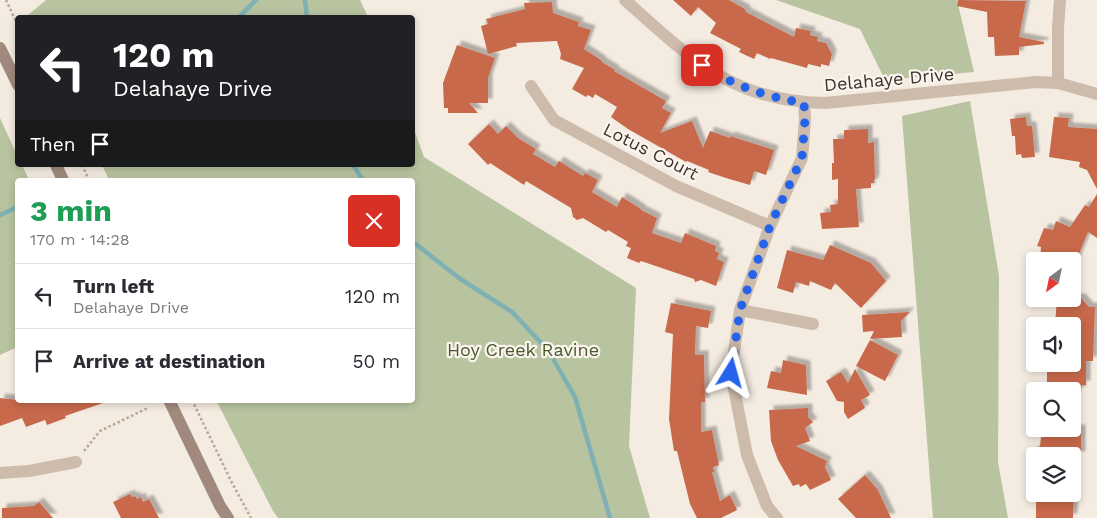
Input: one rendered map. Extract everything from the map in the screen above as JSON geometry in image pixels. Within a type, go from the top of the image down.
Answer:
[{"type":"main road","points":[[0,48],[15,79]]},
{"type":"main road","points":[[170,403],[220,506],[228,518]]},
{"type":"street","name":"Delahaye Drive","points":[[625,0],[686,53],[720,77],[762,94],[804,103],[825,103],[1036,82],[1058,83],[1097,94]]},
{"type":"street","points":[[1058,83],[1060,0]]},
{"type":"street","name":"Lotus Court","points":[[531,86],[554,120],[676,186],[770,226]]},
{"type":"street","points":[[777,518],[767,506],[747,455],[731,373],[740,310],[770,226],[802,158],[805,119],[804,103]]},
{"type":"street","points":[[740,310],[813,324]]},
{"type":"street","points":[[0,473],[28,471],[76,462]]},
{"type":"path","points":[[6,0],[15,20]]},
{"type":"path","points":[[193,403],[231,482],[251,518]]},
{"type":"path","points":[[76,462],[100,431],[148,408]]},
{"type":"green space","points":[[46,0],[360,0],[367,15],[28,15]]},
{"type":"green space","points":[[776,0],[957,0],[974,72],[885,80],[860,29]]},
{"type":"green space","points":[[970,101],[999,276],[998,462],[1008,518],[933,518],[902,116]]},
{"type":"green space","points":[[0,118],[15,151],[15,167],[23,167],[28,178],[15,178],[15,348],[0,355]]},
{"type":"green space","name":"Hoy Creek Ravine","points":[[415,132],[424,157],[636,288],[629,446],[650,518],[278,518],[218,403],[415,403],[415,178],[108,178],[103,167],[415,167]]},
{"type":"building","points":[[673,0],[729,0],[745,9],[746,12],[794,37],[796,28],[811,31],[810,35],[818,37],[817,41],[826,43],[832,54],[829,66],[821,64],[821,67],[808,64],[807,68],[770,59],[757,53],[754,59],[739,52],[741,49],[710,33],[716,23],[698,7],[691,16]]},
{"type":"building","points":[[958,0],[1026,1],[1019,37],[1044,42],[1044,44],[1019,47],[1019,55],[995,56],[994,37],[988,37],[987,12],[957,6]]},
{"type":"building","points":[[552,2],[553,13],[579,22],[578,26],[591,30],[584,49],[614,71],[666,101],[662,108],[671,113],[660,133],[692,121],[703,148],[710,131],[774,150],[766,175],[754,171],[750,185],[708,172],[709,170],[686,162],[628,129],[611,117],[617,107],[595,94],[593,98],[588,95],[586,97],[572,89],[584,68],[560,59],[561,54],[557,41],[516,43],[517,46],[488,54],[481,26],[488,24],[486,19],[525,9],[524,3]]},
{"type":"building","points":[[457,45],[495,58],[488,78],[488,103],[469,103],[478,113],[448,113],[448,108],[444,108],[443,83]]},
{"type":"building","points":[[1026,117],[1027,126],[1032,126],[1035,157],[1022,158],[1021,154],[1016,155],[1015,136],[1012,136],[1010,119]]},
{"type":"building","points":[[1054,117],[1069,118],[1068,127],[1097,129],[1097,189],[1087,170],[1079,167],[1080,162],[1049,157]]},
{"type":"building","points":[[489,124],[498,134],[506,126],[518,138],[536,149],[533,154],[555,167],[559,161],[583,176],[585,173],[598,180],[592,192],[617,207],[622,197],[657,218],[652,233],[681,243],[685,233],[716,246],[715,251],[719,253],[717,259],[724,262],[716,286],[701,280],[695,282],[694,279],[627,258],[631,248],[626,246],[628,242],[608,230],[606,232],[583,218],[577,220],[573,217],[571,208],[526,181],[524,185],[490,163],[488,165],[468,144]]},
{"type":"building","points":[[868,129],[868,143],[874,142],[875,179],[874,183],[871,183],[871,188],[856,189],[859,227],[822,229],[820,213],[831,212],[830,205],[838,204],[838,179],[832,180],[832,163],[834,163],[833,139],[844,139],[844,130]]},
{"type":"building","points":[[1097,194],[1097,238],[1088,232],[1080,252],[1041,252],[1041,247],[1037,246],[1044,228],[1053,230],[1056,221],[1070,227],[1085,205],[1089,207]]},
{"type":"building","points":[[830,245],[871,263],[886,281],[861,308],[835,283],[831,290],[810,281],[809,286],[796,282],[793,293],[777,288],[787,250],[823,260]]},
{"type":"building","points":[[1081,298],[1089,307],[1095,307],[1093,361],[1086,361],[1086,385],[1082,385],[1081,391],[1081,382],[1047,382],[1047,372],[1081,372],[1081,317],[1056,317],[1056,308],[1081,308]]},
{"type":"building","points":[[671,303],[711,311],[708,328],[696,326],[695,355],[704,355],[705,402],[701,402],[701,432],[712,430],[719,465],[713,467],[714,472],[712,472],[720,501],[730,495],[737,510],[721,518],[697,518],[690,504],[677,451],[674,451],[669,419],[673,334],[665,332]]},
{"type":"building","points":[[910,312],[901,321],[902,337],[870,339],[874,331],[863,332],[862,315]]},
{"type":"building","points":[[870,340],[898,355],[885,381],[856,366]]},
{"type":"building","points":[[783,360],[806,365],[807,395],[767,388],[771,371],[781,373]]},
{"type":"building","points":[[855,369],[870,395],[861,400],[865,408],[848,419],[844,412],[844,402],[837,401],[826,381],[841,372],[848,383]]},
{"type":"building","points":[[0,398],[15,400],[15,403],[103,403],[65,416],[66,418],[47,425],[45,420],[26,427],[22,418],[0,426]]},
{"type":"building","points":[[808,408],[808,417],[813,422],[805,428],[810,441],[796,446],[827,461],[825,467],[831,480],[810,490],[806,484],[800,487],[799,484],[793,486],[778,460],[771,441],[769,410]]},
{"type":"building","points":[[1041,437],[1081,437],[1081,447],[1040,446]]},
{"type":"building","points":[[865,475],[878,490],[891,518],[856,518],[838,499]]},
{"type":"building","points":[[130,494],[137,499],[141,497],[143,502],[149,499],[159,518],[121,518],[113,502]]},
{"type":"building","points":[[39,502],[53,518],[2,518],[2,508],[34,506]]},
{"type":"building","points":[[1036,502],[1074,502],[1073,518],[1036,518]]},
{"type":"waterway","points":[[241,15],[256,0]]},
{"type":"waterway","points":[[305,0],[307,15]]},
{"type":"waterway","points":[[354,167],[362,178]]},
{"type":"waterway","points":[[0,215],[15,208]]},
{"type":"waterway","points":[[415,243],[459,278],[512,312],[548,350],[575,397],[610,518]]},
{"type":"route","points":[[702,65],[720,77],[762,94],[804,103],[805,119],[802,158],[770,226],[740,310],[731,373]]}]
